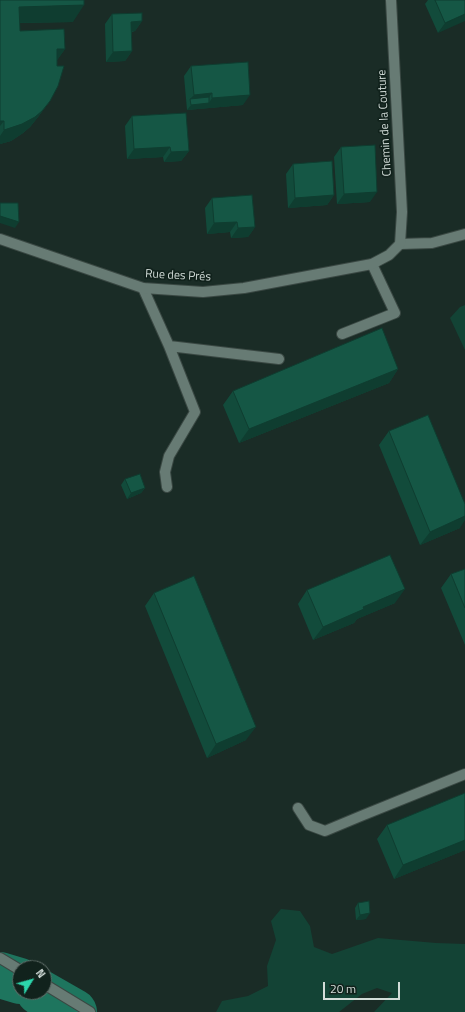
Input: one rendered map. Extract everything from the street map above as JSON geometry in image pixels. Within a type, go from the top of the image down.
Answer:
[{"type":"street","name":"Chemin de la Couture","points":[[391,0],[402,212],[400,244]]},
{"type":"street","points":[[400,244],[432,243],[465,234]]},
{"type":"street","name":"Rue des Prés","points":[[0,239],[143,288],[203,292],[244,288],[372,264],[390,255],[400,244]]},
{"type":"street","points":[[342,334],[395,312],[372,264]]},
{"type":"street","points":[[143,288],[169,346],[195,412],[169,456],[165,472],[167,487]]},
{"type":"street","points":[[169,346],[279,359]]},
{"type":"street","points":[[298,808],[309,826],[325,831],[465,774]]},
{"type":"street","points":[[0,958],[12,965]]},
{"type":"street","points":[[52,989],[90,1012]]},
{"type":"green space","points":[[465,305],[465,350],[450,318],[460,307]]},
{"type":"green space","points":[[281,909],[300,911],[310,926],[314,947],[332,954],[378,938],[465,944],[465,1012],[374,1012],[392,993],[377,988],[362,994],[339,1012],[216,1012],[222,1001],[248,996],[268,986],[267,966],[276,940],[271,921]]},
{"type":"building","points":[[0,0],[84,0],[84,5],[19,7],[20,31],[64,29],[65,49],[57,49],[57,66],[64,66],[58,86],[50,101],[42,111],[35,117],[22,124],[4,130],[4,121],[0,121]]},
{"type":"building","points":[[435,0],[465,0],[465,14],[445,23]]},
{"type":"building","points":[[142,13],[142,21],[131,22],[132,51],[113,52],[112,14]]},
{"type":"building","points":[[248,62],[250,95],[212,98],[212,93],[194,95],[191,66]]},
{"type":"building","points":[[209,97],[209,103],[191,105],[190,99]]},
{"type":"building","points":[[186,113],[189,151],[171,152],[170,147],[134,149],[132,116]]},
{"type":"building","points":[[375,145],[377,192],[344,194],[341,147]]},
{"type":"building","points":[[332,161],[334,195],[295,198],[293,164]]},
{"type":"building","points":[[252,195],[255,227],[238,228],[237,222],[214,223],[212,198]]},
{"type":"building","points":[[0,203],[18,203],[19,222],[0,216]]},
{"type":"building","points":[[382,328],[398,369],[249,429],[233,391]]},
{"type":"building","points":[[428,415],[465,504],[465,516],[430,532],[389,431]]},
{"type":"building","points":[[140,474],[145,488],[131,493],[125,479]]},
{"type":"building","points":[[390,555],[405,589],[363,607],[364,609],[323,627],[307,590]]},
{"type":"building","points":[[465,569],[465,608],[451,574]]},
{"type":"building","points":[[194,576],[256,727],[216,744],[154,593]]},
{"type":"building","points":[[465,793],[465,840],[403,865],[387,825]]},
{"type":"building","points":[[369,901],[370,913],[360,915],[358,903]]},
{"type":"waterway","points":[[0,975],[12,979]]},
{"type":"waterway","points":[[52,999],[74,1012]]}]
